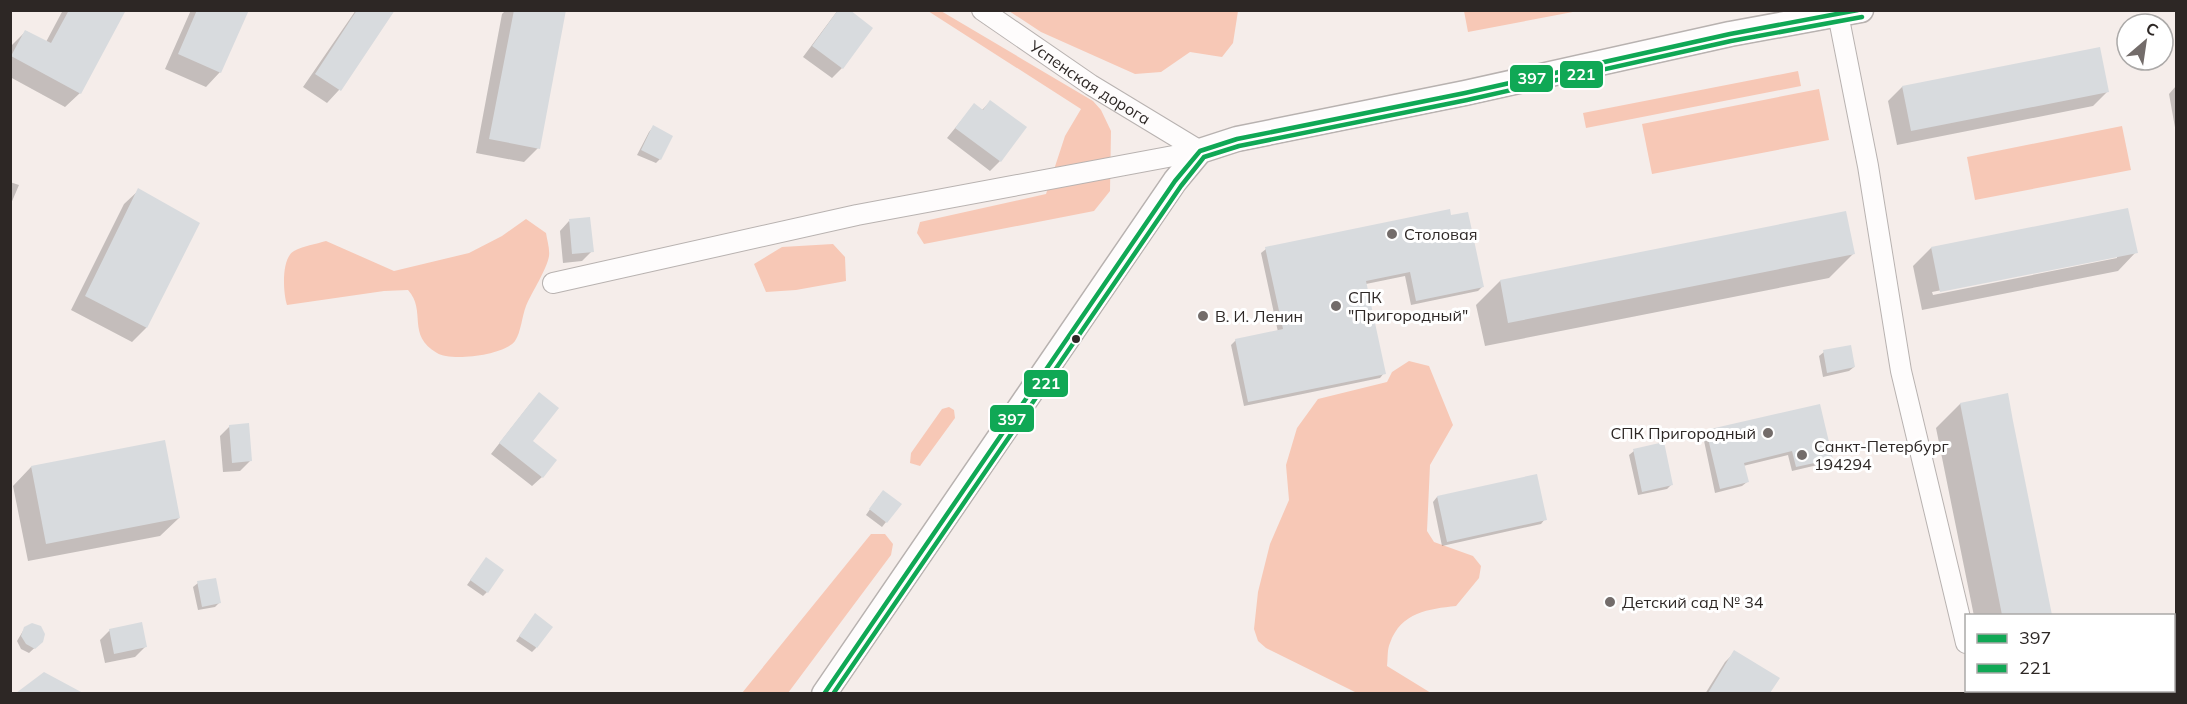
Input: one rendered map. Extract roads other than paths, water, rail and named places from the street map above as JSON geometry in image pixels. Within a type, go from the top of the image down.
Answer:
[{"type":"street","name":"Успенская дорога","points":[[982,10],[1090,85],[1200,151]]},
{"type":"street","points":[[553,283],[857,215],[1200,151],[1238,139],[1465,93],[1730,34],[1849,12],[1868,166],[1901,371],[1965,638]]},
{"type":"street","points":[[824,693],[1168,191],[1200,151]]},
{"type":"place","name":"Столовая","points":[[1392,234]]},
{"type":"place","name":"СПК \"Пригородный\"","points":[[1336,306]]},
{"type":"place","name":"В. И. Ленин","points":[[1203,316]]},
{"type":"place","name":"СПК Пригородный","points":[[1768,433]]},
{"type":"place","name":"Санкт-Петербург 194294","points":[[1802,455]]},
{"type":"place","name":"Детский сад № 34","points":[[1610,602]]}]
